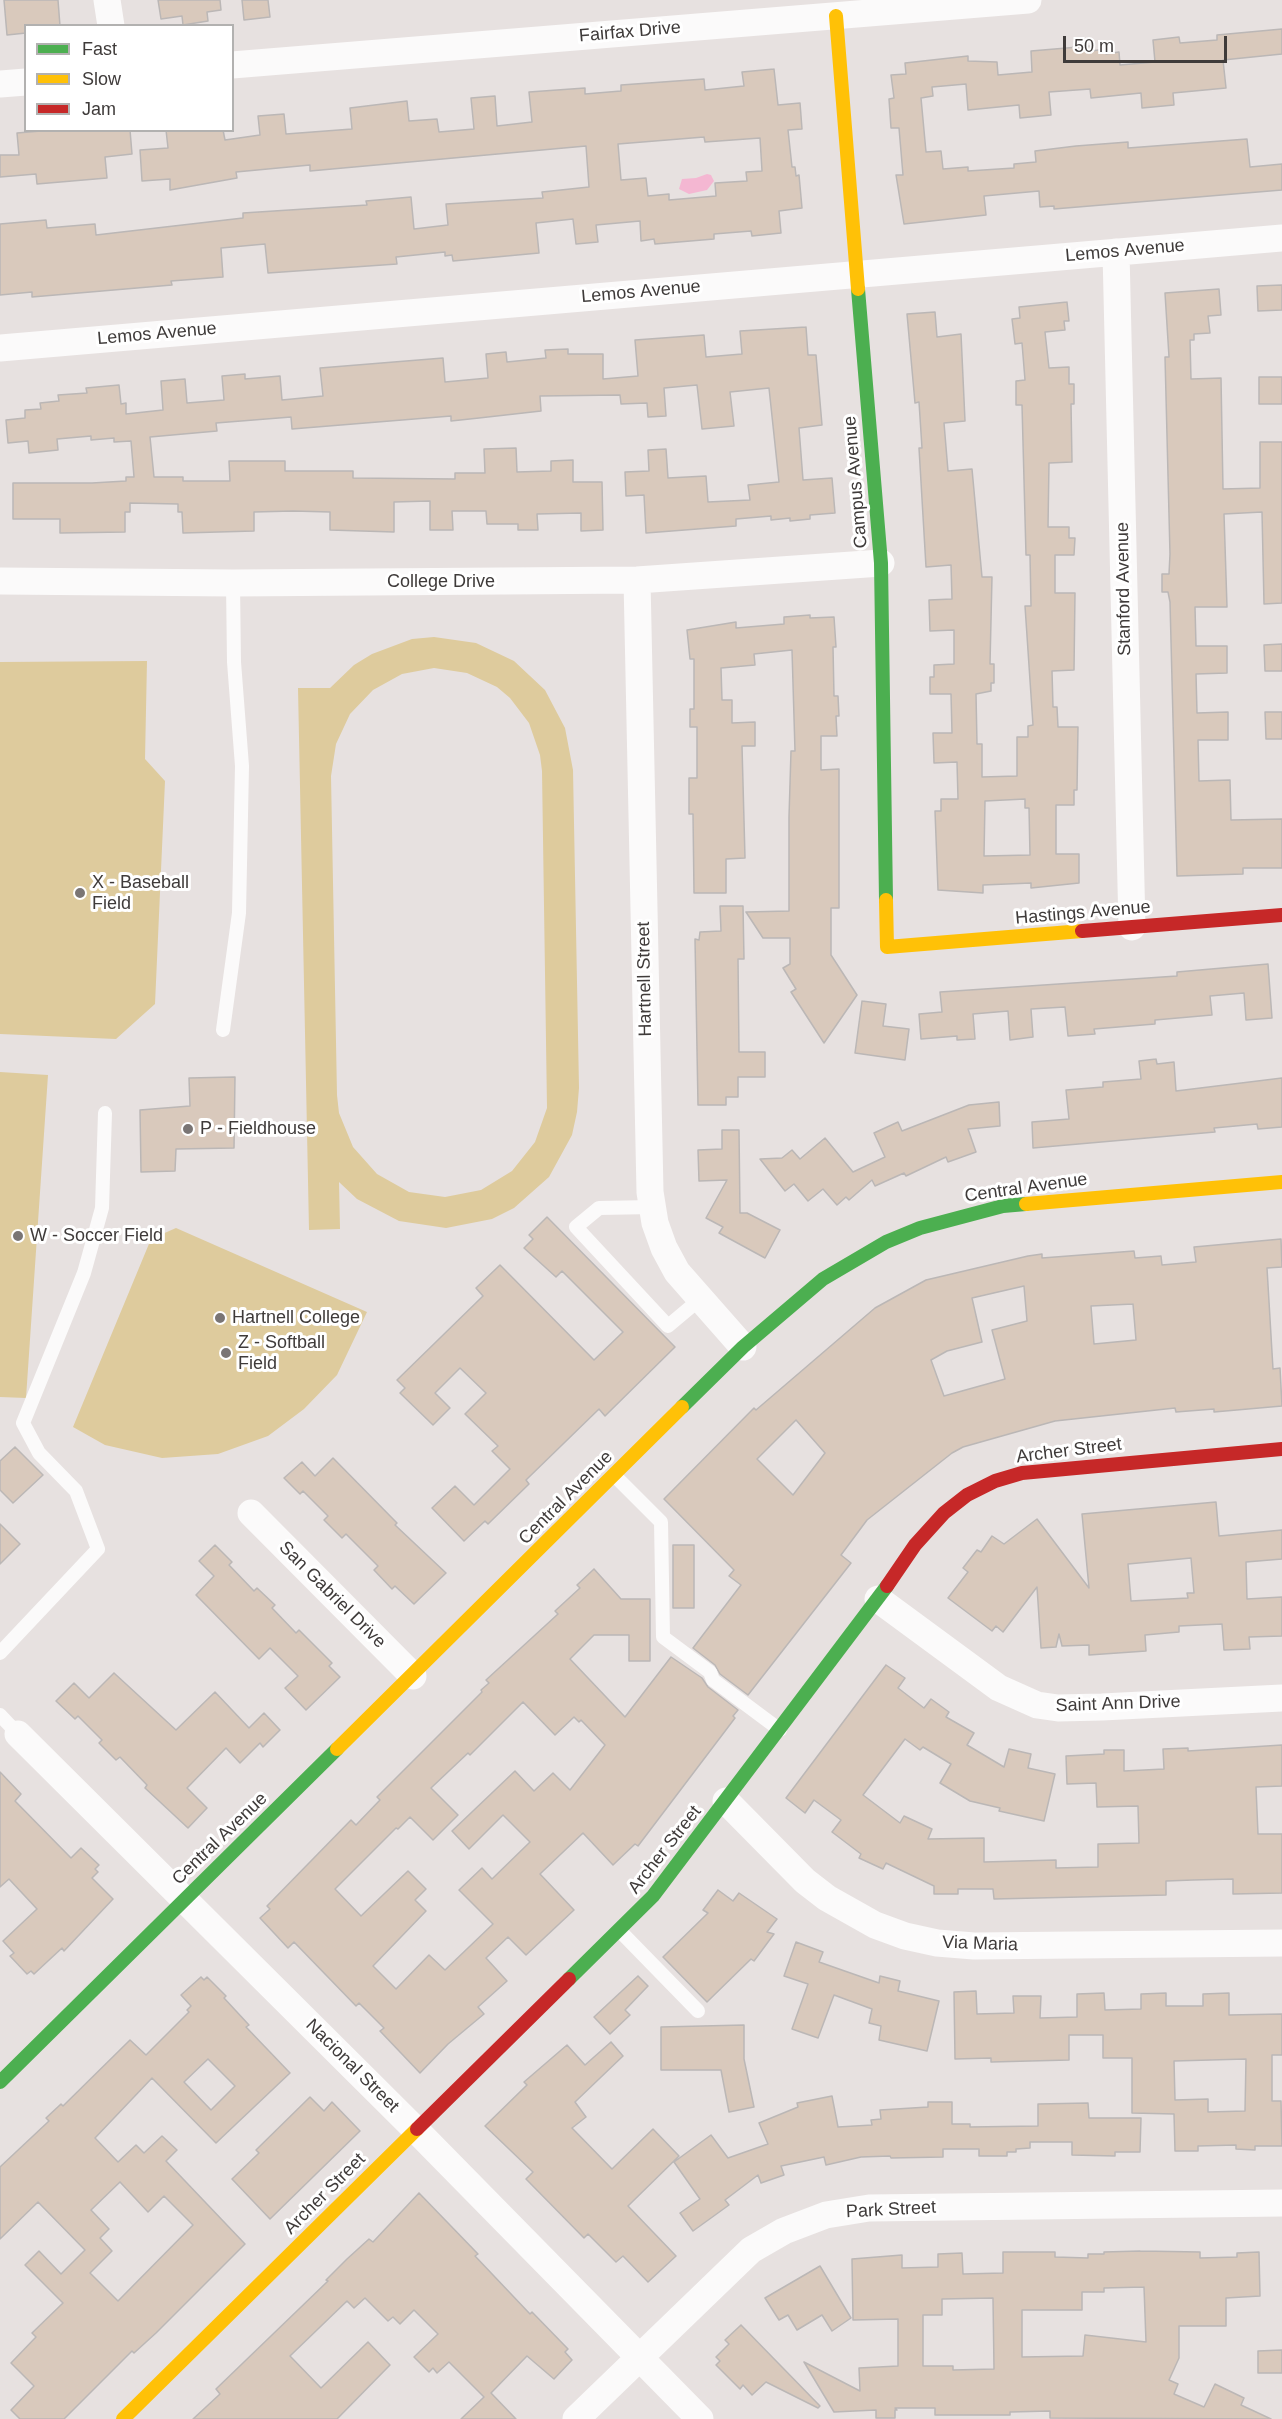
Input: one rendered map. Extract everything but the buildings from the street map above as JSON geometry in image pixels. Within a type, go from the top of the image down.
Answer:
[{"type":"street","points":[[106,0],[111,24]]},
{"type":"street","name":"Fairfax Drive","points":[[234,65],[1029,0]]},
{"type":"street","name":"Campus Avenue","points":[[836,16],[881,562],[886,947]]},
{"type":"street","points":[[0,84],[24,82]]},
{"type":"street","name":"Lemos Avenue","points":[[0,348],[1282,238]]},
{"type":"street","name":"Stanford Avenue","points":[[1116,252],[1132,927]]},
{"type":"street","name":"College Drive","points":[[0,581],[233,583],[637,580],[881,562]]},
{"type":"street","name":"Hartnell Street","points":[[637,580],[652,1207],[664,1248],[677,1272],[699,1300],[743,1347]]},
{"type":"street","name":"Hastings Avenue","points":[[886,947],[1282,915]]},
{"type":"street","name":"Central Avenue","points":[[0,2082],[413,1676],[743,1347],[796,1300],[854,1259],[920,1228],[958,1216],[1003,1206],[1062,1199],[1282,1182]]},
{"type":"street","name":"Archer Street","points":[[123,2419],[620,1931],[668,1880],[878,1599],[928,1528],[967,1496],[995,1481],[1022,1473],[1052,1468],[1282,1449]]},
{"type":"street","name":"San Gabriel Drive","points":[[251,1513],[413,1676]]},
{"type":"street","name":"Saint Ann Drive","points":[[878,1599],[999,1688],[1037,1705],[1058,1708],[1102,1707],[1282,1698]]},
{"type":"street","name":"Nacional Street","points":[[9,1725],[186,1899],[700,2419]]},
{"type":"street","name":"Via Maria","points":[[726,1801],[805,1881],[827,1898],[875,1925],[905,1936],[937,1943],[974,1946],[1282,1943]]},
{"type":"street","name":"Park Street","points":[[576,2419],[751,2250],[784,2231],[826,2215],[868,2208],[1282,2204]]},
{"type":"lane","points":[[223,1030],[239,913],[242,766],[234,662],[233,583]]},
{"type":"lane","points":[[0,1653],[98,1548],[76,1491],[39,1453],[23,1423],[84,1273],[102,1208],[105,1113]]},
{"type":"lane","points":[[652,1207],[599,1208],[576,1227],[668,1326],[699,1300]]},
{"type":"lane","points":[[615,1476],[661,1522],[663,1637],[710,1672],[713,1680],[780,1730]]},
{"type":"lane","points":[[620,1931],[698,2011]]},
{"type":"shaded area","points":[[711,175],[714,181],[707,190],[689,194],[679,189],[682,179]]},
{"type":"shaded area","points":[[434,637],[476,643],[514,661],[545,690],[565,728],[573,770],[579,1088],[577,1112],[572,1135],[549,1177],[514,1208],[492,1219],[446,1228],[399,1221],[357,1199],[339,1182],[340,1229],[309,1230],[298,688],[330,688],[354,665],[372,654],[412,639]],"holes":[[[434,668],[467,673],[497,687],[510,698],[529,723],[540,755],[547,1108],[535,1142],[512,1171],[481,1190],[445,1197],[409,1192],[377,1174],[353,1147],[339,1113],[331,776],[336,744],[350,714],[373,690],[402,674]]]},
{"type":"shaded area","name":"X - Baseball Field","points":[[147,661],[145,759],[165,781],[155,1004],[116,1039],[0,1034],[0,662]]},
{"type":"shaded area","name":"W - Soccer Field","points":[[0,1072],[48,1075],[26,1398],[0,1397]]},
{"type":"shaded area","name":"Z - Softball Field","points":[[176,1228],[367,1312],[337,1375],[304,1409],[268,1436],[218,1454],[162,1458],[105,1445],[73,1427],[151,1239]]},
{"type":"traffic: fast","points":[[858,289],[881,563],[886,900]]},
{"type":"traffic: fast","points":[[682,1407],[743,1347],[823,1279],[886,1242],[920,1228],[1003,1206],[1026,1204]]},
{"type":"traffic: fast","points":[[569,1979],[653,1896],[887,1586]]},
{"type":"traffic: fast","points":[[0,2082],[337,1749]]},
{"type":"traffic: slow","points":[[836,16],[858,289]]},
{"type":"traffic: slow","points":[[886,900],[887,947],[1082,931]]},
{"type":"traffic: slow","points":[[1026,1204],[1282,1182]]},
{"type":"traffic: slow","points":[[337,1749],[682,1407]]},
{"type":"traffic: slow","points":[[123,2419],[417,2129]]},
{"type":"traffic: jam","points":[[1082,931],[1282,915]]},
{"type":"traffic: jam","points":[[887,1586],[915,1545],[944,1513],[967,1495],[995,1481],[1022,1473],[1282,1449]]},
{"type":"traffic: jam","points":[[417,2129],[569,1979]]},
{"type":"place","name":"X - Baseball Field","points":[[80,893]]},
{"type":"place","name":"P - Fieldhouse","points":[[188,1129]]},
{"type":"place","name":"W - Soccer Field","points":[[18,1236]]},
{"type":"place","name":"Hartnell College","points":[[220,1318]]},
{"type":"place","name":"Z - Softball Field","points":[[226,1353]]}]
